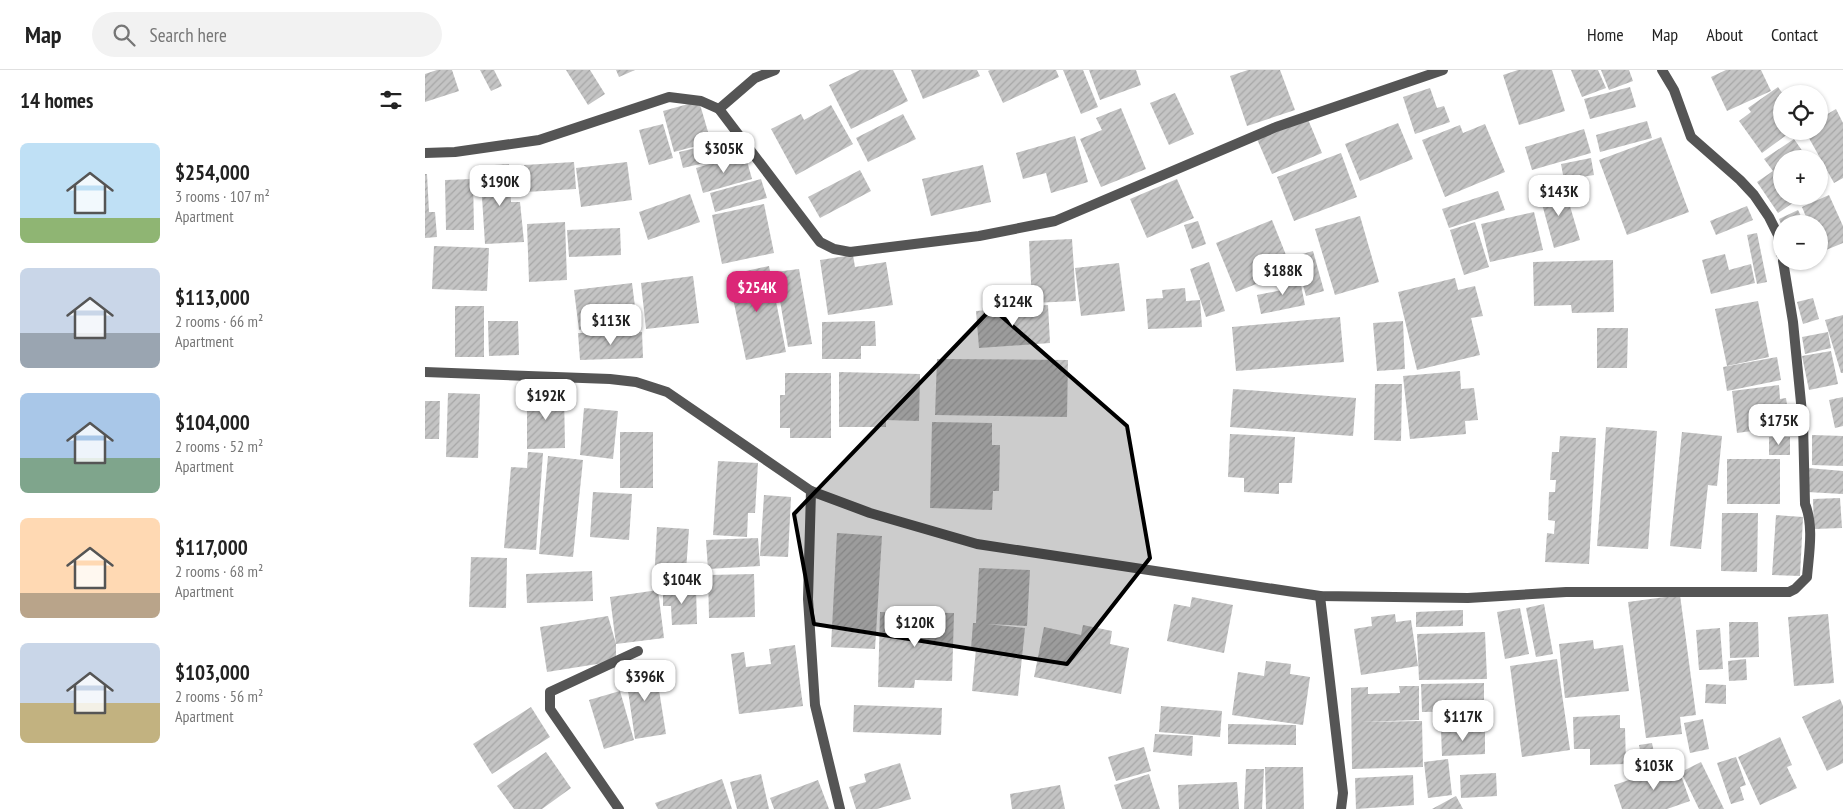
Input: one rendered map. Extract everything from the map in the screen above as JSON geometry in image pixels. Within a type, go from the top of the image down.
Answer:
[{"type":"street","points":[[719,109],[755,78],[775,70]]},
{"type":"street","points":[[425,153],[455,152],[539,140],[669,97],[701,101],[719,109],[821,242],[834,249],[850,252],[979,236],[1055,221],[1276,127],[1443,70]]},
{"type":"street","points":[[1662,70],[1674,90],[1691,137],[1740,180],[1753,195],[1773,225]]},
{"type":"street","points":[[425,372],[610,379],[637,382],[667,392],[811,491],[870,513],[977,544],[1320,596],[1468,598],[1566,592],[1793,591],[1807,577],[1810,539],[1809,515],[1805,504],[1803,423],[1793,322],[1784,270]]},
{"type":"street","points":[[811,491],[809,599],[815,705],[839,809]]},
{"type":"street","points":[[1320,596],[1343,794],[1341,809]]},
{"type":"street","points":[[619,809],[550,709],[550,692],[638,651]]},
{"type":"highlighted area","points":[[992,308],[1127,426],[1150,558],[1067,664],[814,624],[794,514]]},
{"type":"building","points":[[437,70],[452,70],[459,91],[425,102],[425,74]]},
{"type":"building","points":[[480,70],[494,70],[502,86],[491,91]]},
{"type":"building","points":[[566,70],[590,70],[605,94],[588,105]]},
{"type":"building","points":[[616,70],[635,70],[619,77]]},
{"type":"building","points":[[860,70],[893,70],[908,101],[851,129],[829,85]]},
{"type":"building","points":[[911,70],[977,70],[980,76],[923,99]]},
{"type":"building","points":[[1056,70],[1059,77],[1003,103],[988,71]]},
{"type":"building","points":[[1063,70],[1083,70],[1098,107],[1081,114]]},
{"type":"building","points":[[1089,70],[1136,70],[1141,85],[1100,100]]},
{"type":"building","points":[[1248,70],[1280,70],[1295,110],[1247,126],[1230,76]]},
{"type":"building","points":[[1518,70],[1552,70],[1565,111],[1519,125],[1503,75]]},
{"type":"building","points":[[1571,70],[1598,70],[1606,88],[1582,97]]},
{"type":"building","points":[[1601,70],[1629,70],[1633,81],[1609,90]]},
{"type":"building","points":[[1726,70],[1761,70],[1771,91],[1727,111],[1711,77]]},
{"type":"building","points":[[1630,87],[1636,107],[1590,119],[1584,99]]},
{"type":"building","points":[[1430,88],[1437,108],[1444,106],[1450,122],[1415,134],[1403,97]]},
{"type":"building","points":[[1773,90],[1773,140],[1780,140],[1762,153],[1739,121],[1751,112],[1748,108]]},
{"type":"building","points":[[1175,93],[1194,134],[1169,145],[1150,103]]},
{"type":"building","points":[[699,101],[711,142],[674,152],[663,111]]},
{"type":"building","points":[[831,105],[853,144],[796,175],[771,129],[801,114],[804,120]]},
{"type":"building","points":[[1121,108],[1146,169],[1101,187],[1080,139],[1102,130],[1096,118]]},
{"type":"building","points":[[1836,109],[1843,123],[1843,178],[1834,183],[1828,172],[1828,150],[1816,150],[1810,140],[1828,140],[1828,114]]},
{"type":"building","points":[[903,114],[916,139],[868,162],[856,138]]},
{"type":"building","points":[[1307,117],[1322,153],[1272,174],[1257,139]]},
{"type":"building","points":[[1647,121],[1652,138],[1600,152],[1596,135]]},
{"type":"building","points":[[1398,123],[1413,159],[1360,181],[1345,144]]},
{"type":"building","points":[[663,124],[673,158],[649,165],[639,130]]},
{"type":"building","points":[[1485,124],[1505,172],[1445,197],[1422,140],[1460,125],[1463,133]]},
{"type":"building","points":[[1584,129],[1591,153],[1532,170],[1525,147]]},
{"type":"building","points":[[1075,136],[1088,182],[1051,193],[1046,173],[1023,179],[1016,153]]},
{"type":"building","points":[[1661,137],[1689,212],[1627,235],[1599,160]]},
{"type":"building","points":[[734,139],[738,155],[683,168],[679,152]]},
{"type":"building","points":[[1795,140],[1802,150],[1778,150]]},
{"type":"building","points":[[1341,153],[1357,197],[1294,221],[1277,177]]},
{"type":"building","points":[[1773,153],[1773,171],[1764,159]]},
{"type":"building","points":[[745,154],[752,179],[703,193],[696,168]]},
{"type":"building","points":[[1591,158],[1594,175],[1564,180],[1561,164]]},
{"type":"building","points":[[574,162],[576,189],[526,192],[524,165]]},
{"type":"building","points":[[627,162],[632,200],[581,207],[576,168]]},
{"type":"building","points":[[509,164],[511,202],[520,202],[524,242],[485,244],[480,166]]},
{"type":"building","points":[[983,165],[991,202],[931,216],[922,179]]},
{"type":"building","points":[[860,170],[871,191],[820,218],[808,197]]},
{"type":"building","points":[[1773,171],[1773,205],[1790,205],[1778,213],[1757,182]]},
{"type":"building","points":[[425,174],[427,174],[429,212],[435,212],[437,237],[425,238]]},
{"type":"building","points":[[473,179],[474,230],[446,230],[445,180]]},
{"type":"building","points":[[761,179],[767,198],[715,212],[710,193]]},
{"type":"building","points":[[1177,179],[1194,218],[1147,238],[1130,199]]},
{"type":"building","points":[[1564,186],[1580,240],[1554,248],[1539,193]]},
{"type":"building","points":[[1498,191],[1505,210],[1449,228],[1442,209]]},
{"type":"building","points":[[690,194],[700,222],[648,240],[639,212]]},
{"type":"building","points":[[1828,195],[1843,226],[1843,243],[1828,249],[1828,215],[1805,215],[1802,207],[1806,205],[1828,205]]},
{"type":"building","points":[[764,204],[774,253],[722,264],[712,215]]},
{"type":"building","points":[[1747,206],[1753,220],[1716,235],[1710,221]]},
{"type":"building","points":[[1798,210],[1800,215],[1787,215]]},
{"type":"building","points":[[1534,212],[1543,250],[1490,262],[1481,224]]},
{"type":"building","points":[[1360,216],[1379,282],[1335,295],[1315,229]]},
{"type":"building","points":[[1272,220],[1292,270],[1236,292],[1216,243]]},
{"type":"building","points":[[1198,221],[1206,244],[1192,249],[1184,225]]},
{"type":"building","points":[[565,222],[567,280],[529,282],[527,224]]},
{"type":"building","points":[[1475,222],[1489,267],[1464,275],[1450,230]]},
{"type":"building","points":[[620,228],[621,255],[569,257],[567,230]]},
{"type":"building","points":[[1757,233],[1767,282],[1757,284],[1747,235]]},
{"type":"building","points":[[1072,239],[1076,301],[1032,303],[1029,241]]},
{"type":"building","points":[[434,246],[489,248],[487,291],[432,289]]},
{"type":"building","points":[[1313,251],[1324,291],[1306,296],[1295,256]]},
{"type":"building","points":[[1725,254],[1729,270],[1751,264],[1755,283],[1711,294],[1702,260]]},
{"type":"building","points":[[853,255],[855,267],[886,262],[893,305],[828,315],[820,260]]},
{"type":"building","points":[[1613,260],[1614,312],[1572,313],[1571,305],[1534,306],[1533,262]]},
{"type":"building","points":[[1209,262],[1225,311],[1206,317],[1190,269]]},
{"type":"building","points":[[1119,263],[1125,311],[1081,316],[1075,268]]},
{"type":"building","points":[[769,266],[786,352],[746,360],[728,275]]},
{"type":"building","points":[[799,269],[812,344],[788,347],[775,272]]},
{"type":"building","points":[[1299,275],[1305,305],[1261,314],[1257,295],[1282,290],[1279,279]]},
{"type":"building","points":[[693,276],[699,323],[646,329],[641,283]]},
{"type":"building","points":[[1455,278],[1458,290],[1475,286],[1483,316],[1471,318],[1480,355],[1417,370],[1398,292]]},
{"type":"building","points":[[632,283],[637,323],[579,330],[574,290]]},
{"type":"building","points":[[1185,288],[1186,301],[1200,300],[1202,327],[1148,329],[1146,299],[1163,298],[1162,290]]},
{"type":"building","points":[[1813,298],[1819,319],[1803,324],[1797,302]]},
{"type":"building","points":[[1758,301],[1769,357],[1727,366],[1715,309]]},
{"type":"building","points":[[1048,305],[1050,343],[979,348],[976,311]]},
{"type":"building","points":[[455,306],[484,306],[484,357],[455,357]]},
{"type":"building","points":[[1843,315],[1843,373],[1841,373],[1825,320]]},
{"type":"building","points":[[1340,317],[1344,362],[1236,371],[1232,327]]},
{"type":"building","points":[[488,321],[518,321],[519,355],[489,356]]},
{"type":"building","points":[[875,321],[876,346],[861,346],[861,359],[822,359],[822,322]]},
{"type":"building","points":[[1403,321],[1405,369],[1377,371],[1373,323]]},
{"type":"building","points":[[1597,328],[1628,328],[1627,368],[1597,368]]},
{"type":"building","points":[[642,332],[643,358],[580,360],[578,333]]},
{"type":"building","points":[[1828,332],[1831,348],[1805,354],[1802,337]]},
{"type":"building","points":[[1831,351],[1838,384],[1809,390],[1802,356]]},
{"type":"building","points":[[1777,357],[1781,380],[1727,391],[1723,367]]},
{"type":"building","points":[[937,359],[1068,360],[1067,417],[935,415]]},
{"type":"building","points":[[1460,371],[1461,389],[1474,388],[1478,420],[1465,421],[1466,434],[1410,439],[1403,376]]},
{"type":"building","points":[[839,372],[920,374],[919,421],[886,420],[886,427],[839,427]]},
{"type":"building","points":[[785,373],[831,373],[831,438],[790,438],[790,428],[780,428],[780,395],[785,395]]},
{"type":"building","points":[[1375,384],[1402,384],[1401,441],[1374,440]]},
{"type":"building","points":[[1779,385],[1780,399],[1786,398],[1790,426],[1737,433],[1732,391]]},
{"type":"building","points":[[1233,389],[1356,398],[1353,436],[1230,427]]},
{"type":"building","points":[[448,393],[480,394],[478,458],[446,457]]},
{"type":"building","points":[[527,393],[564,393],[565,448],[527,449]]},
{"type":"building","points":[[1843,397],[1843,426],[1835,428],[1829,400]]},
{"type":"building","points":[[425,401],[440,401],[439,439],[425,439]]},
{"type":"building","points":[[584,408],[618,411],[613,459],[580,455]]},
{"type":"building","points":[[932,422],[992,423],[992,445],[1000,445],[999,491],[993,491],[992,510],[930,508]]},
{"type":"building","points":[[1606,427],[1657,431],[1648,549],[1597,546]]},
{"type":"building","points":[[620,432],[653,432],[653,488],[620,488]]},
{"type":"building","points":[[1682,432],[1722,436],[1717,486],[1708,485],[1701,549],[1670,546]]},
{"type":"building","points":[[1230,434],[1295,437],[1292,483],[1279,483],[1279,494],[1244,492],[1244,478],[1228,477]]},
{"type":"building","points":[[1812,435],[1843,436],[1843,466],[1812,465]]},
{"type":"building","points":[[1560,436],[1596,438],[1589,564],[1545,562],[1547,533],[1554,534],[1555,521],[1548,520],[1549,492],[1555,492],[1556,480],[1550,480],[1552,452],[1559,452]]},
{"type":"building","points":[[1769,437],[1790,437],[1790,455],[1769,455]]},
{"type":"building","points":[[528,452],[543,453],[536,550],[504,548],[511,467],[527,468]]},
{"type":"building","points":[[548,456],[583,460],[573,557],[539,554]]},
{"type":"building","points":[[1727,459],[1780,459],[1780,504],[1727,504]]},
{"type":"building","points":[[718,461],[758,463],[755,513],[748,513],[747,537],[713,535]]},
{"type":"building","points":[[1808,468],[1843,471],[1843,494],[1807,492]]},
{"type":"building","points":[[593,492],[632,494],[629,540],[590,537]]},
{"type":"building","points":[[764,495],[791,497],[788,557],[760,556]]},
{"type":"building","points":[[1840,498],[1842,528],[1814,529],[1813,499]]},
{"type":"building","points":[[1722,513],[1758,513],[1757,572],[1721,571]]},
{"type":"building","points":[[1776,515],[1803,517],[1800,576],[1772,575]]},
{"type":"building","points":[[657,527],[689,529],[685,585],[654,583]]},
{"type":"building","points":[[837,533],[882,536],[875,649],[831,647]]},
{"type":"building","points":[[758,538],[760,566],[708,569],[706,540]]},
{"type":"building","points":[[471,557],[507,558],[506,608],[469,607]]},
{"type":"building","points":[[979,568],[1030,570],[1027,626],[987,624],[1025,628],[1018,696],[972,691],[976,649],[971,649],[973,623],[976,623]]},
{"type":"building","points":[[592,571],[593,601],[527,603],[526,574]]},
{"type":"building","points":[[754,574],[755,617],[709,618],[708,575]]},
{"type":"building","points":[[696,588],[697,624],[672,625],[671,606],[663,606],[663,589]]},
{"type":"building","points":[[658,590],[664,638],[616,644],[610,597]]},
{"type":"building","points":[[1680,595],[1696,715],[1680,717],[1682,734],[1646,738],[1628,602]]},
{"type":"building","points":[[1192,597],[1233,605],[1224,653],[1167,641],[1174,604],[1190,607]]},
{"type":"building","points":[[1544,604],[1553,654],[1536,657],[1526,608]]},
{"type":"building","points":[[1520,608],[1529,654],[1505,659],[1497,612]]},
{"type":"building","points":[[1463,610],[1463,626],[1416,627],[1416,612]]},
{"type":"building","points":[[880,612],[954,613],[952,681],[915,680],[914,688],[878,687]]},
{"type":"building","points":[[1395,614],[1396,622],[1411,620],[1418,666],[1361,675],[1354,629],[1372,626],[1371,617]]},
{"type":"building","points":[[1828,614],[1834,683],[1794,686],[1788,617]]},
{"type":"building","points":[[608,616],[616,644],[616,661],[547,672],[540,627]]},
{"type":"building","points":[[1729,622],[1758,622],[1759,657],[1730,658]]},
{"type":"building","points":[[1083,625],[1112,631],[1110,644],[1129,648],[1121,694],[1034,677],[1044,627],[1081,635]]},
{"type":"building","points":[[1720,628],[1723,669],[1699,670],[1696,630]]},
{"type":"building","points":[[1485,632],[1487,679],[1419,680],[1417,634]]},
{"type":"building","points":[[1593,640],[1594,649],[1623,645],[1629,691],[1565,698],[1559,644]]},
{"type":"building","points":[[795,645],[803,706],[739,714],[731,654],[744,652],[746,667],[771,664],[769,649]]},
{"type":"building","points":[[1557,659],[1570,750],[1522,757],[1510,666]]},
{"type":"building","points":[[1746,659],[1747,680],[1729,681],[1728,661]]},
{"type":"building","points":[[1266,661],[1291,664],[1290,674],[1310,677],[1303,725],[1232,715],[1238,672],[1264,676]]},
{"type":"building","points":[[655,665],[666,734],[635,739],[625,670]]},
{"type":"building","points":[[1484,683],[1484,711],[1422,712],[1421,684]]},
{"type":"building","points":[[1706,684],[1726,685],[1726,704],[1705,703]]},
{"type":"building","points":[[1399,686],[1419,686],[1419,720],[1361,722],[1422,721],[1423,767],[1352,769],[1351,688],[1368,687],[1368,694],[1400,693]]},
{"type":"building","points":[[620,691],[634,740],[604,749],[589,700]]},
{"type":"building","points":[[1840,699],[1843,706],[1843,763],[1827,771],[1802,717]]},
{"type":"building","points":[[854,705],[942,708],[941,735],[853,732]]},
{"type":"building","points":[[1161,706],[1222,711],[1220,737],[1159,732]]},
{"type":"building","points":[[531,707],[550,737],[492,774],[473,744]]},
{"type":"building","points":[[1620,715],[1620,728],[1625,728],[1626,764],[1590,765],[1590,749],[1574,749],[1573,717]]},
{"type":"building","points":[[1703,719],[1709,749],[1690,753],[1684,723]]},
{"type":"building","points":[[1228,724],[1296,725],[1296,745],[1228,744]]},
{"type":"building","points":[[1485,728],[1485,754],[1442,756],[1441,729]]},
{"type":"building","points":[[1155,734],[1193,736],[1192,756],[1153,752]]},
{"type":"building","points":[[1780,737],[1792,765],[1787,767],[1797,788],[1760,805],[1738,757]]},
{"type":"building","points":[[1652,743],[1654,753],[1641,756],[1639,745]]},
{"type":"building","points":[[1144,747],[1151,771],[1116,781],[1108,757]]},
{"type":"building","points":[[546,752],[571,788],[542,809],[514,809],[497,786]]},
{"type":"building","points":[[1736,757],[1746,785],[1740,787],[1744,800],[1731,804],[1717,763]]},
{"type":"building","points":[[1448,759],[1452,795],[1428,798],[1424,762]]},
{"type":"building","points":[[1701,762],[1724,809],[1699,809],[1681,772]]},
{"type":"building","points":[[900,763],[911,799],[877,809],[856,809],[849,787],[866,782],[864,774]]},
{"type":"building","points":[[1677,764],[1690,801],[1667,809],[1622,809],[1614,785]]},
{"type":"building","points":[[1265,767],[1303,767],[1304,809],[1266,809]]},
{"type":"building","points":[[1246,769],[1264,769],[1262,809],[1244,809]]},
{"type":"building","points":[[1496,773],[1497,796],[1461,798],[1460,775]]},
{"type":"building","points":[[761,774],[769,809],[737,809],[730,782]]},
{"type":"building","points":[[1149,774],[1160,809],[1122,809],[1114,785]]},
{"type":"building","points":[[1413,775],[1414,805],[1356,809],[1355,778]]},
{"type":"building","points":[[722,779],[732,809],[658,809],[655,803]]},
{"type":"building","points":[[818,780],[829,809],[774,809],[770,798]]},
{"type":"building","points":[[1237,782],[1239,809],[1179,809],[1178,785]]},
{"type":"building","points":[[1060,785],[1065,809],[1012,809],[1010,794]]},
{"type":"building","points":[[1456,796],[1463,809],[1432,809]]}]
